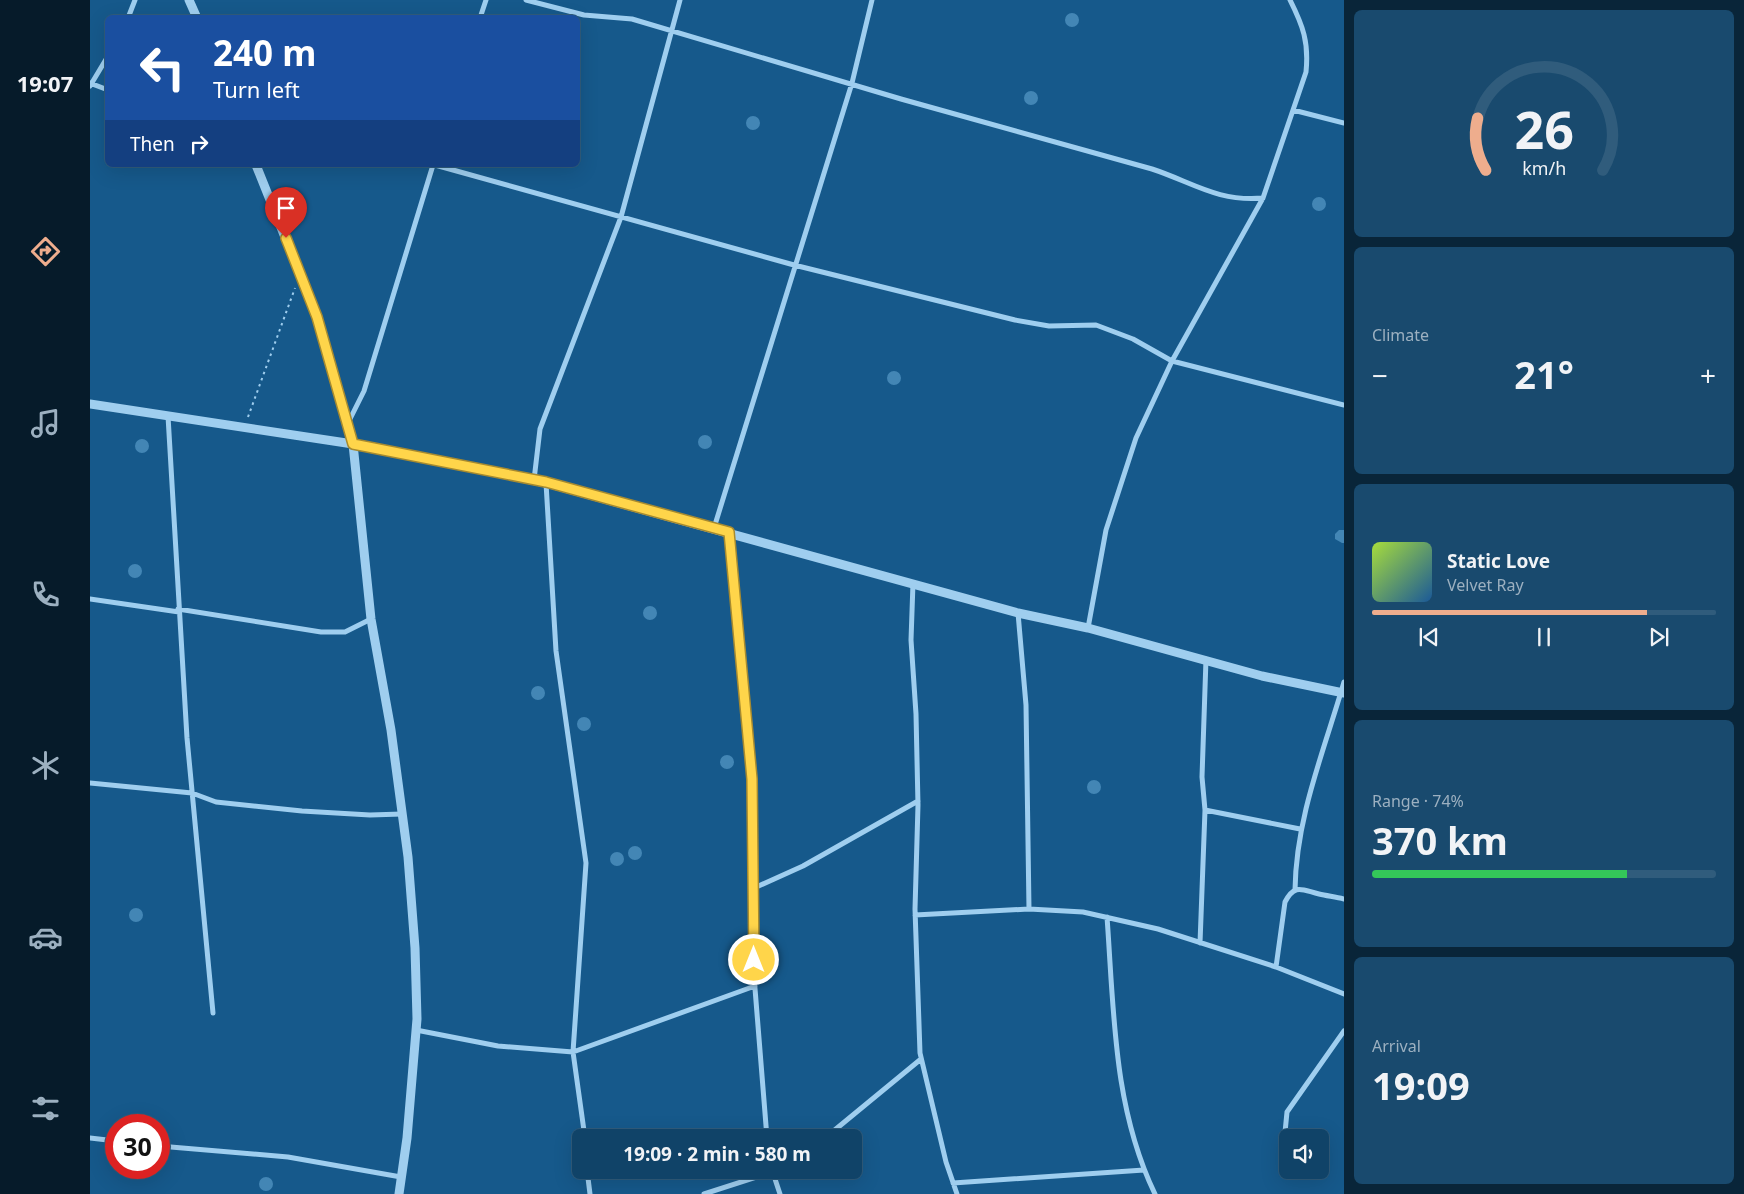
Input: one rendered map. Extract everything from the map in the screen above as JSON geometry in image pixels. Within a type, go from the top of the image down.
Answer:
[{"type":"street","points":[[129,15],[136,0]]},
{"type":"street","points":[[189,0],[196,15]]},
{"type":"street","points":[[481,15],[486,0]]},
{"type":"street","points":[[526,0],[584,14],[632,19],[852,83],[900,99],[1152,169],[1173,176],[1207,192],[1238,198],[1263,198]]},
{"type":"street","points":[[534,480],[540,429],[621,217],[680,0]]},
{"type":"street","points":[[714,528],[852,83],[872,0]]},
{"type":"street","points":[[1088,628],[1106,530],[1136,438],[1172,361],[1263,198],[1306,72],[1308,51],[1300,20],[1290,0]]},
{"type":"street","points":[[105,61],[91,84],[105,89]]},
{"type":"street","points":[[1293,110],[1344,123]]},
{"type":"street","points":[[257,167],[317,317],[353,444],[371,619],[391,730],[402,814],[415,948],[416,1030],[399,1194]]},
{"type":"street","points":[[348,424],[364,391],[433,167]]},
{"type":"street","points":[[441,167],[794,265],[1032,324],[1096,324],[1134,339],[1172,361],[1344,405]]},
{"type":"street","points":[[90,404],[353,444],[546,482],[1018,613],[1088,628],[1262,676],[1342,693]]},
{"type":"street","points":[[168,416],[178,610],[192,793],[213,1013]]},
{"type":"street","points":[[546,482],[556,651],[586,863],[573,1052],[584,1129]]},
{"type":"street","points":[[729,532],[752,770],[754,986],[766,1129]]},
{"type":"street","points":[[913,583],[911,640],[916,714],[918,801],[915,915],[921,1059],[957,1194]]},
{"type":"street","points":[[90,599],[178,610],[321,632],[345,632],[371,619]]},
{"type":"street","points":[[1018,613],[1026,705],[1029,909]]},
{"type":"street","points":[[1200,943],[1205,810],[1202,777],[1206,659]]},
{"type":"street","points":[[1296,890],[1296,860],[1300,829],[1344,682]]},
{"type":"street","points":[[90,783],[192,793],[216,802],[302,811],[370,816],[402,814]]},
{"type":"street","points":[[754,888],[802,866],[918,801]]},
{"type":"street","points":[[1205,810],[1300,829]]},
{"type":"street","points":[[1276,967],[1285,902],[1289,894],[1305,888],[1344,899]]},
{"type":"street","points":[[915,915],[1029,909],[1083,912],[1200,943],[1276,967],[1344,994]]},
{"type":"street","points":[[1107,917],[1121,1084],[1129,1126],[1144,1170],[1155,1194]]},
{"type":"street","points":[[416,1030],[498,1046],[573,1052],[754,986]]},
{"type":"street","points":[[1285,1129],[1287,1112],[1344,1031]]},
{"type":"street","points":[[836,1129],[921,1059]]},
{"type":"street","points":[[90,1138],[105,1140]]},
{"type":"street","points":[[170,1147],[288,1157],[401,1177]]},
{"type":"street","points":[[953,1183],[1144,1170]]},
{"type":"street","points":[[589,1179],[590,1194]]},
{"type":"street","points":[[704,1194],[748,1179]]},
{"type":"street","points":[[774,1179],[780,1194]]},
{"type":"path","points":[[245,427],[300,271]]},
{"type":"building","points":[[1072,13],[1077,15],[1079,20],[1077,25],[1072,27],[1067,25],[1065,20],[1067,15]]},
{"type":"building","points":[[1031,91],[1036,93],[1038,98],[1036,103],[1031,105],[1026,103],[1024,98],[1026,93]]},
{"type":"building","points":[[753,116],[758,118],[760,123],[758,128],[753,130],[748,128],[746,123],[748,118]]},
{"type":"building","points":[[1319,197],[1324,199],[1326,204],[1324,209],[1319,211],[1314,209],[1312,204],[1314,199]]},
{"type":"building","points":[[894,371],[899,373],[901,378],[899,383],[894,385],[889,383],[887,378],[889,373]]},
{"type":"building","points":[[705,435],[710,437],[712,442],[710,447],[705,449],[700,447],[698,442],[700,437]]},
{"type":"building","points":[[142,439],[147,441],[149,446],[147,451],[142,453],[137,451],[135,446],[137,441]]},
{"type":"building","points":[[1339,530],[1344,530],[1344,543],[1335,539],[1335,534]]},
{"type":"building","points":[[135,564],[140,566],[142,571],[140,576],[135,578],[130,576],[128,571],[130,566]]},
{"type":"building","points":[[650,606],[655,608],[657,613],[655,618],[650,620],[645,618],[643,613],[645,608]]},
{"type":"building","points":[[538,686],[543,688],[545,693],[543,698],[538,700],[533,698],[531,693],[533,688]]},
{"type":"building","points":[[584,717],[589,719],[591,724],[589,729],[584,731],[579,729],[577,724],[579,719]]},
{"type":"building","points":[[727,755],[732,757],[734,762],[732,767],[727,769],[722,767],[720,762],[722,757]]},
{"type":"building","points":[[1094,780],[1099,782],[1101,787],[1099,792],[1094,794],[1089,792],[1087,787],[1089,782]]},
{"type":"building","points":[[635,846],[640,848],[642,853],[640,858],[635,860],[630,858],[628,853],[630,848]]},
{"type":"building","points":[[617,852],[622,854],[624,859],[622,864],[617,866],[612,864],[610,859],[612,854]]},
{"type":"building","points":[[136,908],[141,910],[143,915],[141,920],[136,922],[131,920],[129,915],[131,910]]},
{"type":"building","points":[[266,1177],[271,1179],[273,1184],[271,1189],[266,1191],[261,1189],[259,1184],[261,1179]]},
{"type":"route","points":[[286,238],[317,317],[353,444],[546,482],[729,532],[736,616],[748,716],[752,779],[754,960]]}]
